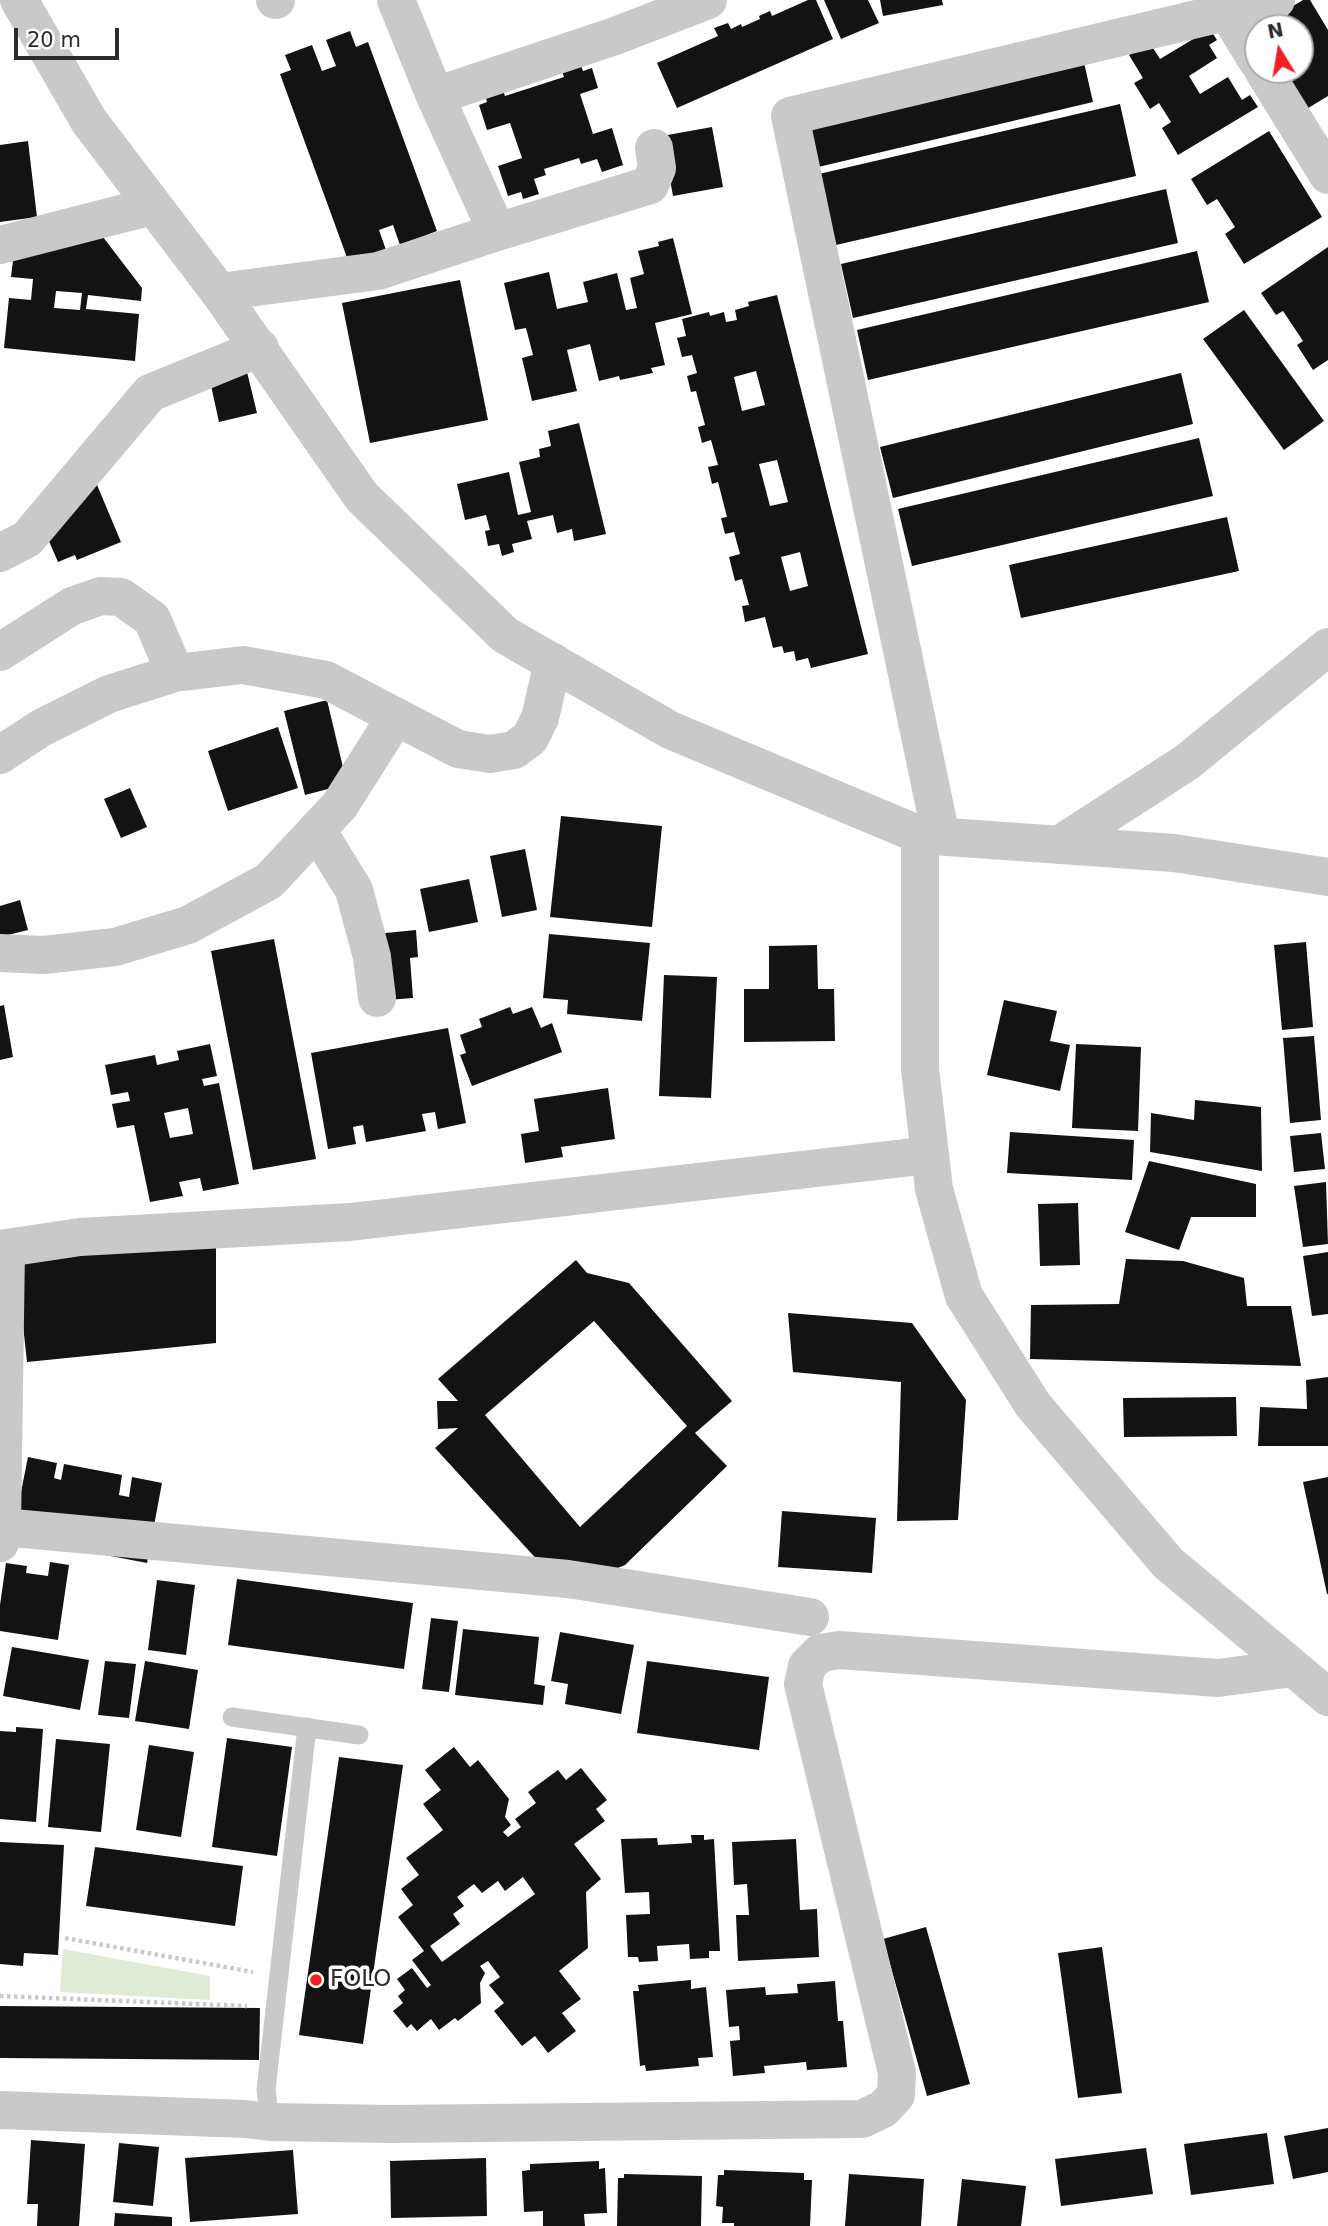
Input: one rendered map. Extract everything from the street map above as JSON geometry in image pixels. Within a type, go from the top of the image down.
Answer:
[{"type":"street","points":[[19,0],[89,121],[260,348],[362,497],[505,635],[670,730],[930,835],[1174,853],[1328,877]]},
{"type":"street","points":[[396,0],[435,96],[497,232]]},
{"type":"street","points":[[435,96],[641,12],[708,0]]},
{"type":"street","points":[[1276,0],[1225,6],[790,116],[930,835],[920,1069],[934,1189],[964,1296],[1033,1405],[1168,1563],[1328,1697]]},
{"type":"street","points":[[1225,6],[1244,38]]},
{"type":"street","points":[[1272,84],[1328,175]]},
{"type":"street","points":[[219,292],[378,271],[650,185],[657,169],[654,148]]},
{"type":"street","points":[[0,245],[152,206]]},
{"type":"street","points":[[0,553],[27,539],[150,393],[260,348]]},
{"type":"street","points":[[0,652],[72,606],[101,596],[121,597],[152,619],[175,673]]},
{"type":"street","points":[[1059,845],[1187,762],[1328,647]]},
{"type":"street","points":[[0,755],[41,728],[109,694],[175,673],[243,666],[326,680],[458,749],[490,754],[514,750],[530,738],[535,728],[553,662]]},
{"type":"street","points":[[0,953],[44,955],[115,947],[188,925],[269,881],[340,805],[395,718]]},
{"type":"street","points":[[317,830],[354,890],[372,957],[377,998]]},
{"type":"street","points":[[810,1617],[568,1579],[1,1535],[3,1249],[79,1237],[349,1222],[930,1155]]},
{"type":"street","points":[[0,2110],[270,2122],[391,2124],[862,2119],[883,2109],[896,2095],[897,2073],[803,1684],[807,1666],[820,1653],[839,1650],[1218,1678],[1293,1668]]},
{"type":"lane","points":[[232,1717],[359,1735]]},
{"type":"lane","points":[[270,2122],[266,2090],[307,1727]]},
{"type":"path","points":[[65,1938],[278,1977]]},
{"type":"path","points":[[0,1996],[275,2007]]},
{"type":"green space","points":[[63,1949],[210,1976],[210,2000],[60,1992]]},
{"type":"building","points":[[808,0],[816,0],[833,39],[677,108],[657,63],[718,36],[714,28],[728,23],[731,29],[741,24],[742,27],[770,11],[772,16]]},
{"type":"building","points":[[824,0],[868,0],[879,23],[841,39]]},
{"type":"building","points":[[880,0],[942,0],[943,5],[883,16]]},
{"type":"building","points":[[1303,0],[1310,0],[1328,30],[1328,96],[1295,116],[1285,84],[1314,84],[1314,14],[1280,14]]},
{"type":"building","points":[[1210,29],[1217,40],[1209,45],[1217,58],[1189,76],[1200,94],[1228,77],[1242,100],[1250,95],[1258,107],[1178,155],[1162,128],[1171,122],[1159,103],[1150,109],[1134,83],[1143,78],[1129,55],[1150,43],[1160,59]]},
{"type":"building","points":[[350,31],[356,47],[368,42],[437,231],[400,245],[393,225],[379,230],[386,250],[349,263],[280,74],[291,70],[285,55],[312,45],[322,71],[336,66],[326,40]]},
{"type":"building","points":[[1080,45],[1093,102],[814,168],[801,111]]},
{"type":"building","points":[[579,60],[583,71],[592,68],[598,88],[580,94],[593,134],[612,128],[623,165],[602,172],[597,159],[581,164],[579,158],[544,169],[546,175],[534,179],[539,194],[523,199],[521,192],[508,196],[498,166],[522,158],[510,123],[487,130],[479,105],[487,102],[483,88],[500,83],[505,96],[564,77],[560,66]]},
{"type":"building","points":[[1120,104],[1136,176],[836,245],[819,174]]},
{"type":"building","points":[[712,127],[723,187],[673,196],[662,136]]},
{"type":"building","points":[[1269,131],[1322,217],[1244,264],[1225,234],[1235,227],[1217,199],[1207,205],[1191,179]]},
{"type":"building","points":[[28,141],[37,217],[0,222],[0,145]]},
{"type":"building","points":[[1166,189],[1178,243],[853,318],[841,264]]},
{"type":"building","points":[[17,228],[103,237],[142,288],[141,301],[88,295],[86,309],[139,314],[135,361],[4,348],[9,298],[31,300],[33,279],[11,277]],"holes":[[[56,291],[82,293],[80,310],[54,308]]]},
{"type":"building","points":[[673,238],[692,314],[655,323],[665,365],[651,368],[653,373],[599,381],[590,344],[567,350],[577,391],[532,401],[522,358],[533,355],[526,328],[515,330],[504,283],[549,272],[557,309],[588,302],[583,282],[617,273],[626,310],[637,308],[630,278],[644,274],[638,251],[659,246],[658,242]]},
{"type":"building","points":[[1328,247],[1328,360],[1313,370],[1297,345],[1303,341],[1283,311],[1276,315],[1261,293]]},
{"type":"building","points":[[1197,251],[1209,302],[868,380],[857,330]]},
{"type":"building","points":[[460,280],[488,420],[370,443],[342,303]]},
{"type":"building","points":[[777,295],[868,654],[811,668],[808,658],[796,661],[794,651],[784,653],[782,646],[773,648],[765,617],[745,622],[742,606],[749,605],[742,579],[735,581],[729,557],[740,554],[734,532],[725,534],[721,518],[727,517],[718,482],[712,484],[708,467],[718,465],[711,440],[702,443],[698,427],[705,425],[696,391],[691,392],[687,376],[697,373],[692,355],[682,357],[677,338],[686,336],[682,319],[709,312],[710,316],[724,312],[726,322],[737,320],[735,310],[749,306],[748,302]],"holes":[[[756,371],[765,405],[742,411],[734,377]],[[777,460],[788,502],[770,506],[759,464]],[[800,552],[808,586],[790,591],[781,557]]]},
{"type":"building","points":[[1244,310],[1324,421],[1284,450],[1203,339]]},
{"type":"building","points":[[247,372],[257,413],[219,422],[210,381]]},
{"type":"building","points":[[1181,373],[1193,424],[893,498],[880,447]]},
{"type":"building","points":[[579,423],[606,534],[574,541],[572,529],[557,533],[553,515],[527,521],[532,539],[512,544],[514,552],[502,556],[499,544],[488,546],[485,531],[490,530],[486,515],[465,520],[457,484],[509,472],[518,515],[531,512],[519,462],[540,457],[539,449],[551,446],[548,431]]},
{"type":"building","points":[[1199,438],[1213,496],[912,566],[898,509]]},
{"type":"building","points":[[92,473],[121,542],[77,560],[75,555],[58,562],[41,523]]},
{"type":"building","points":[[1227,517],[1239,571],[1021,618],[1009,565]]},
{"type":"building","points":[[327,700],[347,784],[305,795],[284,711]]},
{"type":"building","points":[[278,727],[298,788],[228,811],[208,751]]},
{"type":"building","points":[[130,788],[147,827],[121,838],[104,799]]},
{"type":"building","points":[[561,816],[662,826],[652,927],[550,917]]},
{"type":"building","points":[[525,849],[537,910],[502,917],[490,856]]},
{"type":"building","points":[[469,879],[478,922],[429,932],[420,889]]},
{"type":"building","points":[[20,900],[28,930],[0,937],[0,906]]},
{"type":"building","points":[[416,930],[418,957],[410,958],[413,998],[361,1002],[365,935]]},
{"type":"building","points":[[549,934],[650,943],[642,1021],[567,1014],[568,1000],[543,998]]},
{"type":"building","points":[[274,939],[316,1159],[253,1170],[211,951]]},
{"type":"building","points":[[1306,942],[1313,1027],[1282,1030],[1274,945]]},
{"type":"building","points":[[817,945],[818,989],[834,989],[835,1041],[744,1042],[744,989],[769,989],[769,946]]},
{"type":"building","points":[[664,975],[717,977],[711,1098],[659,1096]]},
{"type":"building","points":[[1004,1000],[1057,1011],[1050,1041],[1070,1045],[1060,1091],[987,1075]]},
{"type":"building","points":[[4,1005],[13,1057],[0,1060],[0,1006]]},
{"type":"building","points":[[510,1007],[513,1014],[532,1007],[541,1028],[552,1023],[562,1052],[472,1086],[460,1055],[466,1053],[460,1035],[482,1027],[479,1019]]},
{"type":"building","points":[[448,1028],[466,1123],[438,1129],[435,1112],[422,1114],[426,1131],[366,1142],[363,1125],[353,1127],[356,1144],[328,1149],[311,1053]]},
{"type":"building","points":[[1314,1036],[1321,1120],[1290,1123],[1283,1038]]},
{"type":"building","points":[[210,1044],[217,1076],[202,1079],[204,1086],[219,1083],[239,1184],[203,1191],[200,1178],[179,1182],[183,1196],[150,1202],[134,1125],[117,1128],[112,1104],[130,1101],[128,1092],[111,1095],[105,1065],[155,1055],[157,1065],[179,1060],[177,1051]],"holes":[[[188,1108],[193,1134],[170,1138],[164,1113]]]},
{"type":"building","points":[[1076,1044],[1141,1047],[1138,1131],[1072,1128]]},
{"type":"building","points":[[608,1088],[615,1139],[561,1147],[563,1157],[525,1163],[521,1134],[539,1131],[534,1099]]},
{"type":"building","points":[[1195,1100],[1261,1107],[1262,1171],[1150,1152],[1151,1113],[1194,1120]]},
{"type":"building","points":[[1010,1132],[1134,1140],[1132,1180],[1007,1173]]},
{"type":"building","points":[[1321,1133],[1325,1169],[1294,1172],[1290,1136]]},
{"type":"building","points":[[1149,1161],[1256,1184],[1256,1217],[1191,1217],[1179,1250],[1125,1232]]},
{"type":"building","points":[[1326,1182],[1328,1244],[1303,1247],[1294,1186]]},
{"type":"building","points":[[1078,1203],[1080,1265],[1040,1266],[1038,1204]]},
{"type":"building","points":[[216,1242],[216,1343],[27,1362],[16,1261]]},
{"type":"building","points":[[1328,1252],[1328,1314],[1312,1316],[1303,1256]]},
{"type":"building","points":[[1126,1259],[1183,1261],[1244,1278],[1247,1306],[1291,1306],[1301,1366],[1030,1359],[1031,1305],[1119,1304]]},
{"type":"building","points":[[576,1260],[587,1273],[629,1283],[732,1401],[695,1433],[727,1466],[625,1565],[589,1580],[552,1576],[435,1448],[458,1428],[438,1429],[437,1401],[458,1401],[438,1379]],"holes":[[[594,1321],[687,1426],[580,1527],[485,1415]]]},
{"type":"building","points":[[788,1313],[912,1323],[966,1400],[958,1520],[897,1521],[901,1382],[793,1372]]},
{"type":"building","points":[[1328,1377],[1328,1446],[1258,1446],[1260,1407],[1307,1409],[1306,1380]]},
{"type":"building","points":[[1236,1397],[1237,1436],[1124,1437],[1123,1398]]},
{"type":"building","points":[[28,1457],[57,1463],[54,1478],[61,1480],[64,1464],[122,1475],[119,1495],[129,1497],[132,1477],[162,1483],[147,1563],[12,1537]]},
{"type":"building","points":[[1328,1477],[1328,1594],[1327,1594],[1303,1482]]},
{"type":"building","points":[[782,1511],[876,1518],[872,1573],[778,1567]]},
{"type":"building","points":[[50,1562],[69,1565],[58,1640],[0,1631],[0,1605],[6,1563],[27,1566],[26,1573],[48,1576]]},
{"type":"building","points":[[237,1579],[413,1603],[404,1669],[228,1645]]},
{"type":"building","points":[[157,1580],[195,1585],[186,1655],[148,1650]]},
{"type":"building","points":[[431,1618],[458,1621],[449,1692],[422,1689]]},
{"type":"building","points":[[463,1629],[539,1637],[534,1684],[545,1686],[543,1705],[455,1695]]},
{"type":"building","points":[[560,1632],[634,1645],[621,1714],[565,1704],[568,1684],[551,1681]]},
{"type":"building","points":[[12,1647],[89,1660],[80,1710],[3,1696]]},
{"type":"building","points":[[105,1661],[136,1664],[129,1718],[98,1715]]},
{"type":"building","points":[[145,1661],[198,1670],[189,1729],[135,1721]]},
{"type":"building","points":[[647,1661],[769,1677],[759,1750],[637,1733]]},
{"type":"building","points":[[16,1727],[43,1729],[36,1822],[0,1819],[0,1731],[16,1732]]},
{"type":"building","points":[[227,1738],[292,1747],[277,1856],[212,1847]]},
{"type":"building","points":[[56,1739],[110,1744],[101,1832],[48,1827]]},
{"type":"building","points":[[149,1745],[194,1752],[181,1837],[136,1830]]},
{"type":"building","points":[[454,1747],[470,1767],[478,1760],[509,1799],[505,1817],[511,1825],[503,1832],[508,1837],[521,1827],[515,1819],[536,1803],[528,1792],[558,1770],[566,1780],[581,1768],[607,1800],[596,1809],[605,1821],[574,1844],[601,1879],[586,1892],[588,1948],[559,1971],[581,1999],[562,2013],[576,2031],[548,2053],[535,2036],[522,2046],[494,2011],[504,2003],[489,1985],[500,1977],[488,1961],[480,1966],[485,1973],[480,1983],[481,2003],[458,2021],[455,2018],[439,2030],[431,2019],[417,2031],[411,2024],[407,2028],[393,2011],[403,2003],[398,1996],[405,1990],[397,1979],[412,1968],[427,1988],[431,1985],[412,1960],[424,1951],[398,1917],[413,1905],[401,1889],[419,1875],[406,1858],[443,1830],[423,1804],[441,1790],[425,1770]],"holes":[[[523,1877],[535,1894],[442,1962],[430,1946],[460,1924],[453,1914],[464,1906],[457,1897],[474,1884],[482,1893],[498,1881],[505,1891]]]},
{"type":"building","points":[[339,1757],[403,1765],[363,2044],[299,2035]]},
{"type":"building","points":[[691,1835],[704,1835],[704,1840],[714,1839],[720,1951],[709,1951],[709,1958],[690,1959],[689,1944],[657,1946],[658,1961],[639,1962],[638,1957],[628,1957],[626,1915],[650,1914],[649,1892],[625,1893],[621,1839],[657,1838],[658,1845],[692,1843]]},
{"type":"building","points":[[796,1839],[800,1910],[817,1909],[819,1957],[738,1961],[736,1915],[749,1915],[747,1884],[734,1885],[732,1842]]},
{"type":"building","points":[[0,1842],[64,1845],[58,1955],[24,1953],[23,1966],[0,1964]]},
{"type":"building","points":[[95,1847],[243,1866],[235,1926],[86,1906]]},
{"type":"building","points":[[926,1927],[970,2084],[927,2096],[883,1939]]},
{"type":"building","points":[[1102,1947],[1122,2093],[1078,2098],[1058,1953]]},
{"type":"building","points":[[691,1980],[691,1989],[706,1987],[713,2057],[698,2058],[699,2066],[646,2071],[645,2065],[640,2066],[633,1991],[639,1991],[638,1985]]},
{"type":"building","points":[[835,1981],[838,2021],[843,2021],[847,2067],[807,2070],[806,2062],[764,2066],[765,2073],[733,2076],[730,2041],[740,2040],[739,2026],[729,2027],[726,1990],[765,1987],[766,1995],[798,1993],[797,1984]]},
{"type":"building","points":[[0,2006],[260,2008],[259,2060],[0,2058]]},
{"type":"building","points":[[1328,2128],[1328,2172],[1293,2179],[1284,2136]]},
{"type":"building","points":[[1267,2133],[1274,2184],[1191,2195],[1184,2144]]},
{"type":"building","points":[[31,2140],[85,2144],[79,2226],[37,2226],[38,2204],[27,2204]]},
{"type":"building","points":[[119,2143],[159,2147],[153,2206],[113,2202]]},
{"type":"building","points":[[1146,2148],[1153,2194],[1061,2206],[1055,2159]]},
{"type":"building","points":[[293,2150],[298,2214],[190,2222],[185,2158]]},
{"type":"building","points":[[486,2158],[487,2216],[391,2218],[390,2161]]},
{"type":"building","points":[[599,2161],[599,2169],[605,2168],[607,2213],[584,2214],[585,2226],[543,2226],[543,2211],[524,2212],[522,2171],[530,2170],[530,2164]]},
{"type":"building","points":[[724,2170],[804,2173],[804,2180],[812,2180],[810,2226],[734,2226],[734,2223],[722,2223],[723,2207],[716,2206],[718,2175],[724,2175]]},
{"type":"building","points":[[624,2174],[702,2176],[701,2226],[617,2226],[618,2178],[624,2178]]},
{"type":"building","points":[[849,2174],[924,2179],[921,2226],[845,2226]]},
{"type":"building","points":[[962,2179],[1026,2186],[1021,2226],[957,2226]]},
{"type":"building","points":[[115,2213],[172,2217],[172,2226],[114,2226]]},
{"type":"place","name":"FOLO","points":[[316,1980]]}]
